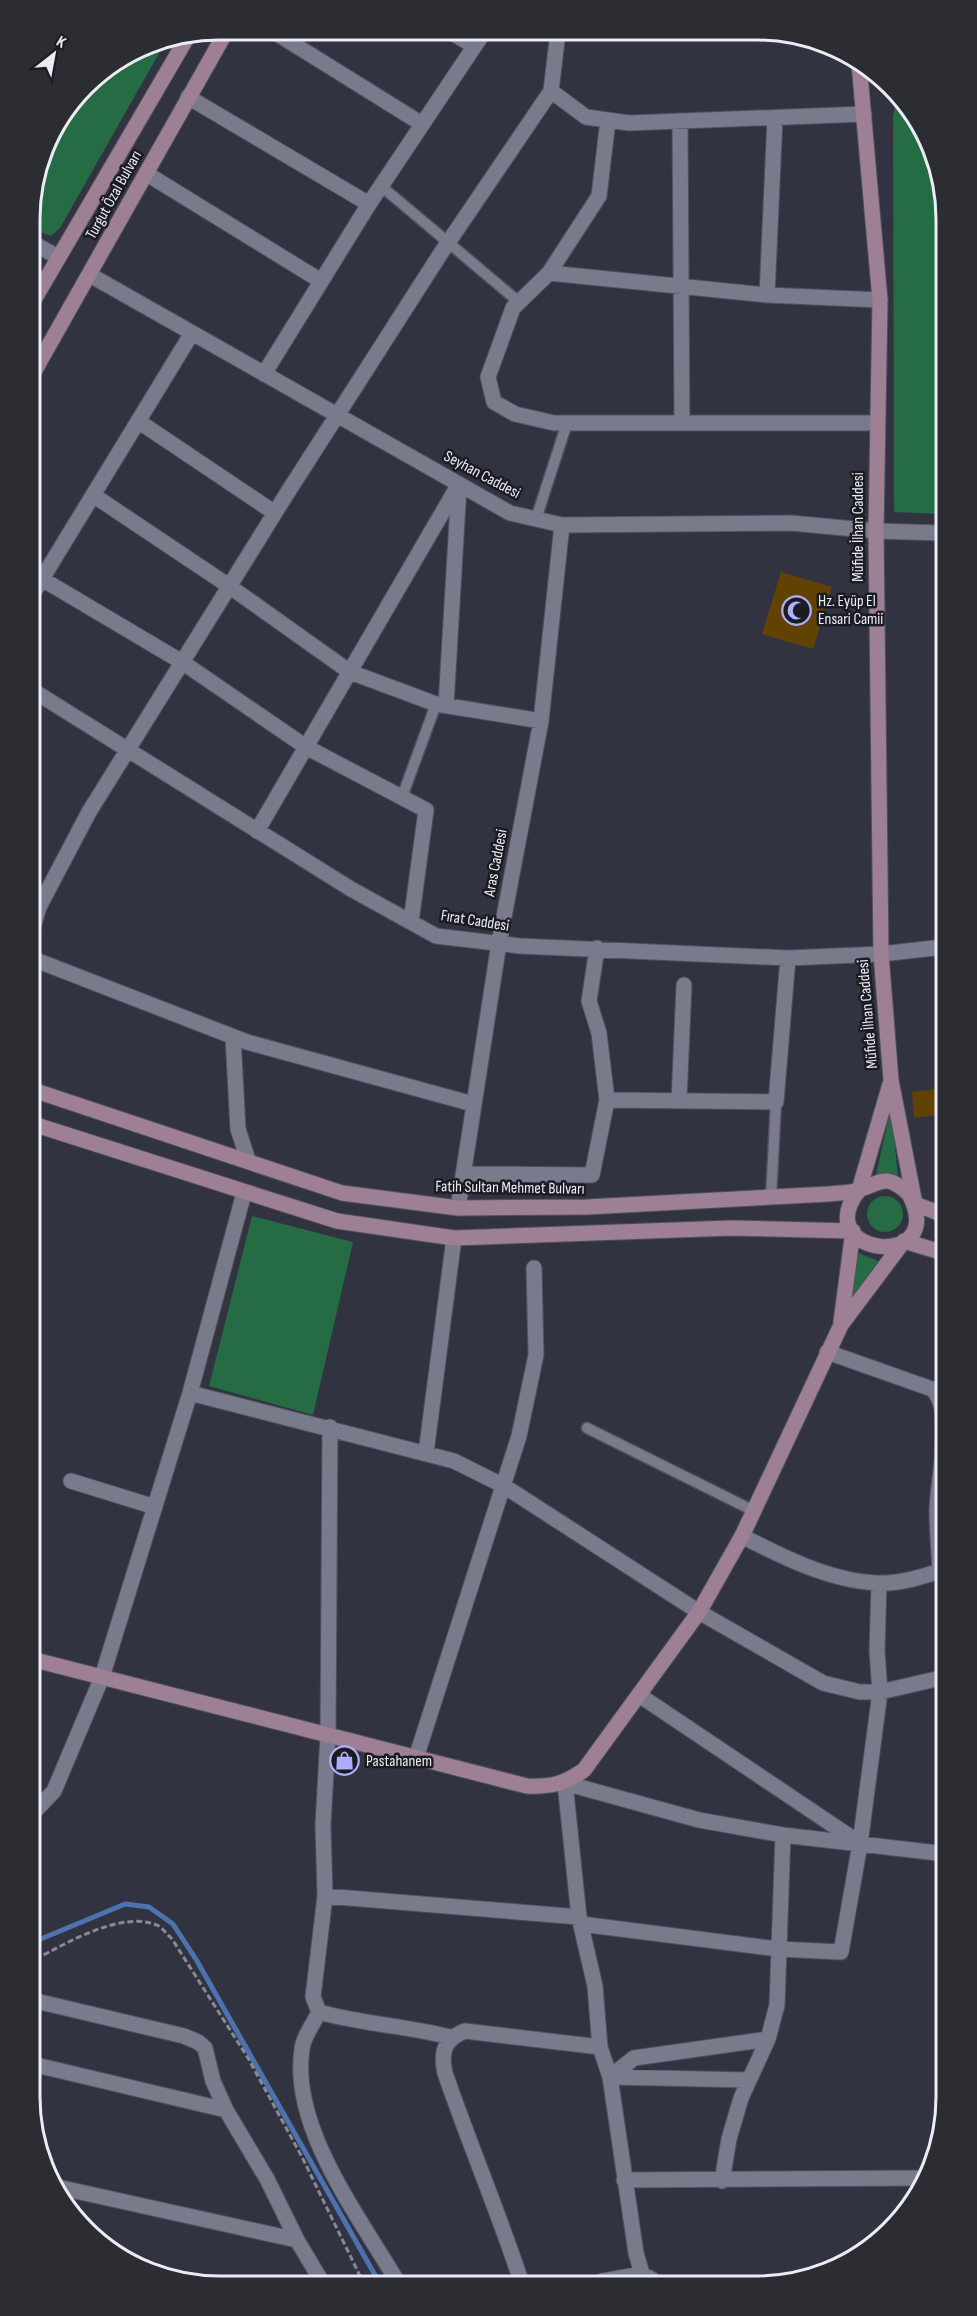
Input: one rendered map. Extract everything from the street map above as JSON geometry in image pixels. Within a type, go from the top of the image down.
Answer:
[{"type":"street","name":"Turgut Özal Bulvarı","points":[[41,360],[221,40]]},
{"type":"street","points":[[287,40],[422,124]]},
{"type":"street","points":[[463,40],[474,46]]},
{"type":"street","points":[[264,374],[369,204],[478,40]]},
{"type":"street","points":[[41,903],[89,812],[229,586],[448,243],[551,91],[557,40]]},
{"type":"street","name":"Turgut Özal Bulvarı","points":[[41,287],[183,45]]},
{"type":"street","name":"Müfide İlhan Caddesi","points":[[866,78],[864,114],[880,300],[876,531],[881,954],[891,1080]]},
{"type":"street","points":[[551,91],[586,117],[629,123],[864,114]]},
{"type":"street","points":[[188,97],[369,204]]},
{"type":"street","points":[[767,295],[775,118]]},
{"type":"street","points":[[608,120],[599,196],[549,273],[513,308],[488,377],[494,402],[515,414],[554,423],[877,423]]},
{"type":"street","points":[[680,121],[682,423]]},
{"type":"street","points":[[147,174],[321,281]]},
{"type":"street","points":[[41,248],[58,257]]},
{"type":"street","points":[[549,273],[767,295],[880,300]]},
{"type":"street","name":"Seyhan Caddesi","points":[[90,275],[510,513],[562,525],[791,523],[876,531],[936,533]]},
{"type":"street","points":[[192,333],[42,579],[182,662],[306,747],[426,810],[411,922]]},
{"type":"street","points":[[138,421],[275,513]]},
{"type":"street","points":[[257,831],[459,484]]},
{"type":"street","points":[[441,705],[459,484]]},
{"type":"street","points":[[93,495],[229,586],[350,672],[441,705],[541,721]]},
{"type":"street","name":"Aras Caddesi","points":[[458,1208],[499,943],[541,721],[562,525]]},
{"type":"street","name":"Fırat Caddesi","points":[[41,696],[257,831],[436,936],[499,943],[788,958],[881,954],[936,948]]},
{"type":"street","points":[[463,1174],[592,1175],[607,1101],[599,1033],[589,1001],[597,948]]},
{"type":"street","points":[[607,1101],[776,1102],[788,958]]},
{"type":"street","points":[[41,962],[233,1036],[473,1104]]},
{"type":"street","points":[[679,1101],[684,985]]},
{"type":"street","points":[[233,1036],[238,1130],[248,1160]]},
{"type":"street","points":[[891,1080],[859,1190],[850,1205],[849,1222],[853,1231],[867,1245],[876,1248],[896,1246],[904,1241],[936,1251]]},
{"type":"street","points":[[41,1662],[527,1786],[550,1787],[565,1783],[584,1770],[699,1612],[742,1536],[841,1325],[915,1224],[915,1204],[891,1080]]},
{"type":"street","name":"Fatih Sultan Mehmet Bulvarı","points":[[41,1092],[342,1193],[458,1208],[587,1208],[859,1190]]},
{"type":"street","points":[[41,1127],[337,1221],[454,1238],[732,1228],[853,1231]]},
{"type":"street","points":[[859,1190],[879,1181],[891,1182],[909,1194],[915,1204],[936,1212]]},
{"type":"street","points":[[41,1805],[54,1791],[102,1677],[190,1393],[244,1193]]},
{"type":"street","points":[[841,1325],[853,1231]]},
{"type":"street","points":[[426,1453],[454,1238]]},
{"type":"street","points":[[416,1758],[519,1436],[536,1355],[534,1268]]},
{"type":"street","points":[[827,1352],[932,1389],[936,1392]]},
{"type":"street","points":[[190,1393],[330,1427],[454,1461],[504,1486],[699,1612],[823,1683],[860,1692],[880,1692],[936,1679]]},
{"type":"street","points":[[330,1427],[328,1735],[323,1825],[325,1896],[313,1997],[319,2012],[302,2047],[300,2089],[315,2141],[394,2276]]},
{"type":"street","points":[[71,1481],[155,1507]]},
{"type":"street","points":[[742,1536],[772,1552],[832,1574],[879,1583],[914,1579],[936,1572]]},
{"type":"street","points":[[325,1896],[580,1921],[778,1949],[842,1952],[860,1844],[880,1692],[877,1651],[879,1583]]},
{"type":"street","points":[[639,1695],[860,1844]]},
{"type":"street","points":[[565,1783],[699,1820],[783,1835],[936,1853]]},
{"type":"street","points":[[565,1783],[580,1921],[595,1986],[600,2047],[610,2077],[624,2180],[648,2276]]},
{"type":"street","points":[[722,2181],[729,2139],[748,2080],[768,2039],[777,2005],[783,1835]]},
{"type":"street","points":[[41,2002],[184,2036],[205,2048],[213,2081],[226,2109],[318,2276]]},
{"type":"street","points":[[319,2012],[352,2021],[431,2032],[450,2037],[465,2031],[600,2047]]},
{"type":"street","points":[[450,2037],[444,2047],[443,2061],[446,2073],[519,2276]]},
{"type":"street","points":[[610,2077],[634,2058],[768,2039]]},
{"type":"street","points":[[41,2066],[226,2109]]},
{"type":"street","points":[[610,2077],[748,2080]]},
{"type":"street","points":[[624,2180],[917,2178]]},
{"type":"street","points":[[67,2189],[297,2240]]},
{"type":"lane","points":[[381,186],[519,302]]},
{"type":"lane","points":[[536,519],[567,423]]},
{"type":"lane","points":[[402,797],[441,705]]},
{"type":"lane","points":[[771,1197],[776,1102]]},
{"type":"lane","points":[[587,1428],[754,1511]]},
{"type":"green space","points":[[161,51],[60,228],[51,236],[41,232],[42,196],[47,173],[59,140],[85,102],[102,85],[140,59]]},
{"type":"green space","points":[[895,105],[918,140],[927,162],[935,196],[936,514],[894,512]]},
{"type":"green space","points":[[891,1107],[898,1176],[876,1175]]},
{"type":"green space","points":[[885,1196],[898,1201],[903,1214],[898,1227],[885,1232],[872,1227],[867,1214],[872,1201]]},
{"type":"green space","points":[[252,1216],[353,1242],[313,1415],[209,1386]]},
{"type":"green space","points":[[856,1252],[878,1261],[848,1309]]},
{"type":"building","name":"Hz. Eyüp El Ensari Camii","points":[[781,572],[832,587],[813,649],[762,634]]},
{"type":"building","points":[[936,1089],[936,1115],[914,1118],[912,1092]]},
{"type":"waterway","points":[[41,1939],[125,1904],[149,1907],[173,1924],[197,1961],[376,2276]]},
{"type":"place","name":"Hz. Eyüp El Ensari Camii","points":[[797,610]]},
{"type":"place","name":"Pastahanem","points":[[345,1761]]}]
